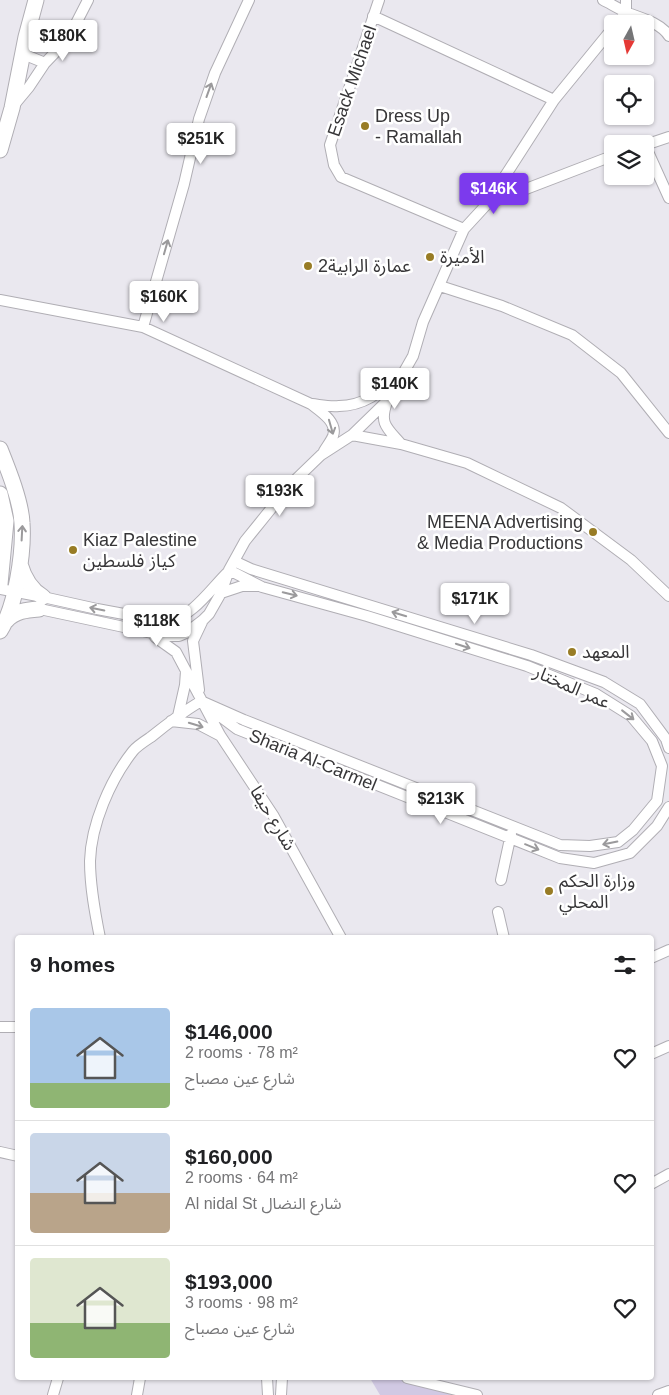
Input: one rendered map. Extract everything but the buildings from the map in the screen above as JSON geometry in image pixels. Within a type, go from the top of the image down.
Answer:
[{"type":"main road","points":[[0,150],[12,108],[36,0]]},
{"type":"main road","points":[[0,449],[12,481],[22,522],[20,564],[23,577],[41,603],[10,616],[3,626]]},
{"type":"main road","points":[[0,494],[6,521],[0,584]]},
{"type":"main road","points":[[3,626],[6,596],[20,564]]},
{"type":"street","points":[[12,108],[45,63],[68,39],[88,0]]},
{"type":"street","points":[[143,327],[184,184],[199,119],[215,73],[249,0]]},
{"type":"street","name":"Esack Michael","points":[[379,0],[330,145],[334,165],[341,177],[464,229]]},
{"type":"street","points":[[603,0],[651,22],[667,32],[669,36]]},
{"type":"street","points":[[624,15],[626,12],[626,0]]},
{"type":"street","points":[[374,16],[554,100]]},
{"type":"street","points":[[401,444],[386,426],[383,414],[388,400],[413,356],[423,322],[464,229],[487,204],[554,100],[604,39]]},
{"type":"street","points":[[23,54],[45,63]]},
{"type":"street","points":[[654,142],[669,136]]},
{"type":"street","points":[[487,204],[604,159]]},
{"type":"street","points":[[654,165],[669,198]]},
{"type":"street","points":[[440,286],[502,306],[572,335],[621,373],[669,432]]},
{"type":"street","points":[[0,300],[143,327],[310,404],[328,419],[333,428],[333,436],[321,455]]},
{"type":"street","points":[[310,404],[341,406],[374,396],[390,384],[422,329]]},
{"type":"street","points":[[190,637],[209,614],[245,542],[266,514],[321,455],[352,435],[388,400]]},
{"type":"street","points":[[352,435],[401,444],[467,463],[560,508],[631,560],[669,596]]},
{"type":"street","points":[[41,603],[167,622],[177,620],[185,614],[232,566]]},
{"type":"street","points":[[232,566],[251,569],[531,655],[604,682],[640,704],[666,739],[669,748]]},
{"type":"street","name":"عمر المختار","points":[[201,701],[244,720],[560,845],[590,846],[618,842],[633,830],[657,801],[664,785],[662,766],[652,741],[631,716],[596,694],[527,666],[367,616],[262,587],[232,566]]},
{"type":"street","points":[[221,593],[242,586],[262,587]]},
{"type":"street","points":[[6,596],[41,603],[166,636],[190,637]]},
{"type":"street","points":[[100,935],[90,860],[93,838],[110,788],[134,750],[174,718],[201,701],[190,637],[167,622]]},
{"type":"street","name":"شارع حيفا","points":[[145,631],[176,652],[220,736],[273,815],[339,935]]},
{"type":"street","points":[[174,718],[185,685],[186,670]]},
{"type":"street","name":"Sharia Al-Carmel","points":[[201,701],[236,729],[560,858],[594,863],[630,853],[657,826],[669,807]]},
{"type":"street","points":[[174,718],[198,724],[220,736]]},
{"type":"street","points":[[228,748],[227,735],[236,729]]},
{"type":"street","points":[[500,880],[511,839],[511,825]]},
{"type":"street","points":[[498,912],[503,935]]},
{"type":"street","points":[[654,957],[669,950]]},
{"type":"street","points":[[0,1026],[15,1027]]},
{"type":"street","points":[[654,1053],[669,1046]]},
{"type":"street","points":[[0,1152],[15,1155]]},
{"type":"street","points":[[654,1182],[669,1174]]},
{"type":"street","points":[[53,1395],[57,1380]]},
{"type":"street","points":[[137,1395],[140,1380]]},
{"type":"street","points":[[267,1380],[268,1395]]},
{"type":"street","points":[[281,1393],[284,1380]]},
{"type":"street","points":[[415,1380],[476,1395]]},
{"type":"street","points":[[658,1395],[669,1394]]},
{"type":"shaded area","points":[[371,1380],[412,1380],[473,1395],[380,1395]]},
{"type":"place","name":"Dress Up - Ramallah","points":[[365,126]]},
{"type":"place","name":"الأميرة","points":[[430,257]]},
{"type":"place","name":"عمارة الرابية2","points":[[308,266]]},
{"type":"place","name":"MEENA Advertising & Media Productions","points":[[593,532]]},
{"type":"place","name":"Kiaz Palestine كياز فلسطين","points":[[73,550]]},
{"type":"place","name":"المعهد","points":[[572,652]]},
{"type":"place","name":"وزارة الحكم المحلي","points":[[549,891]]}]
